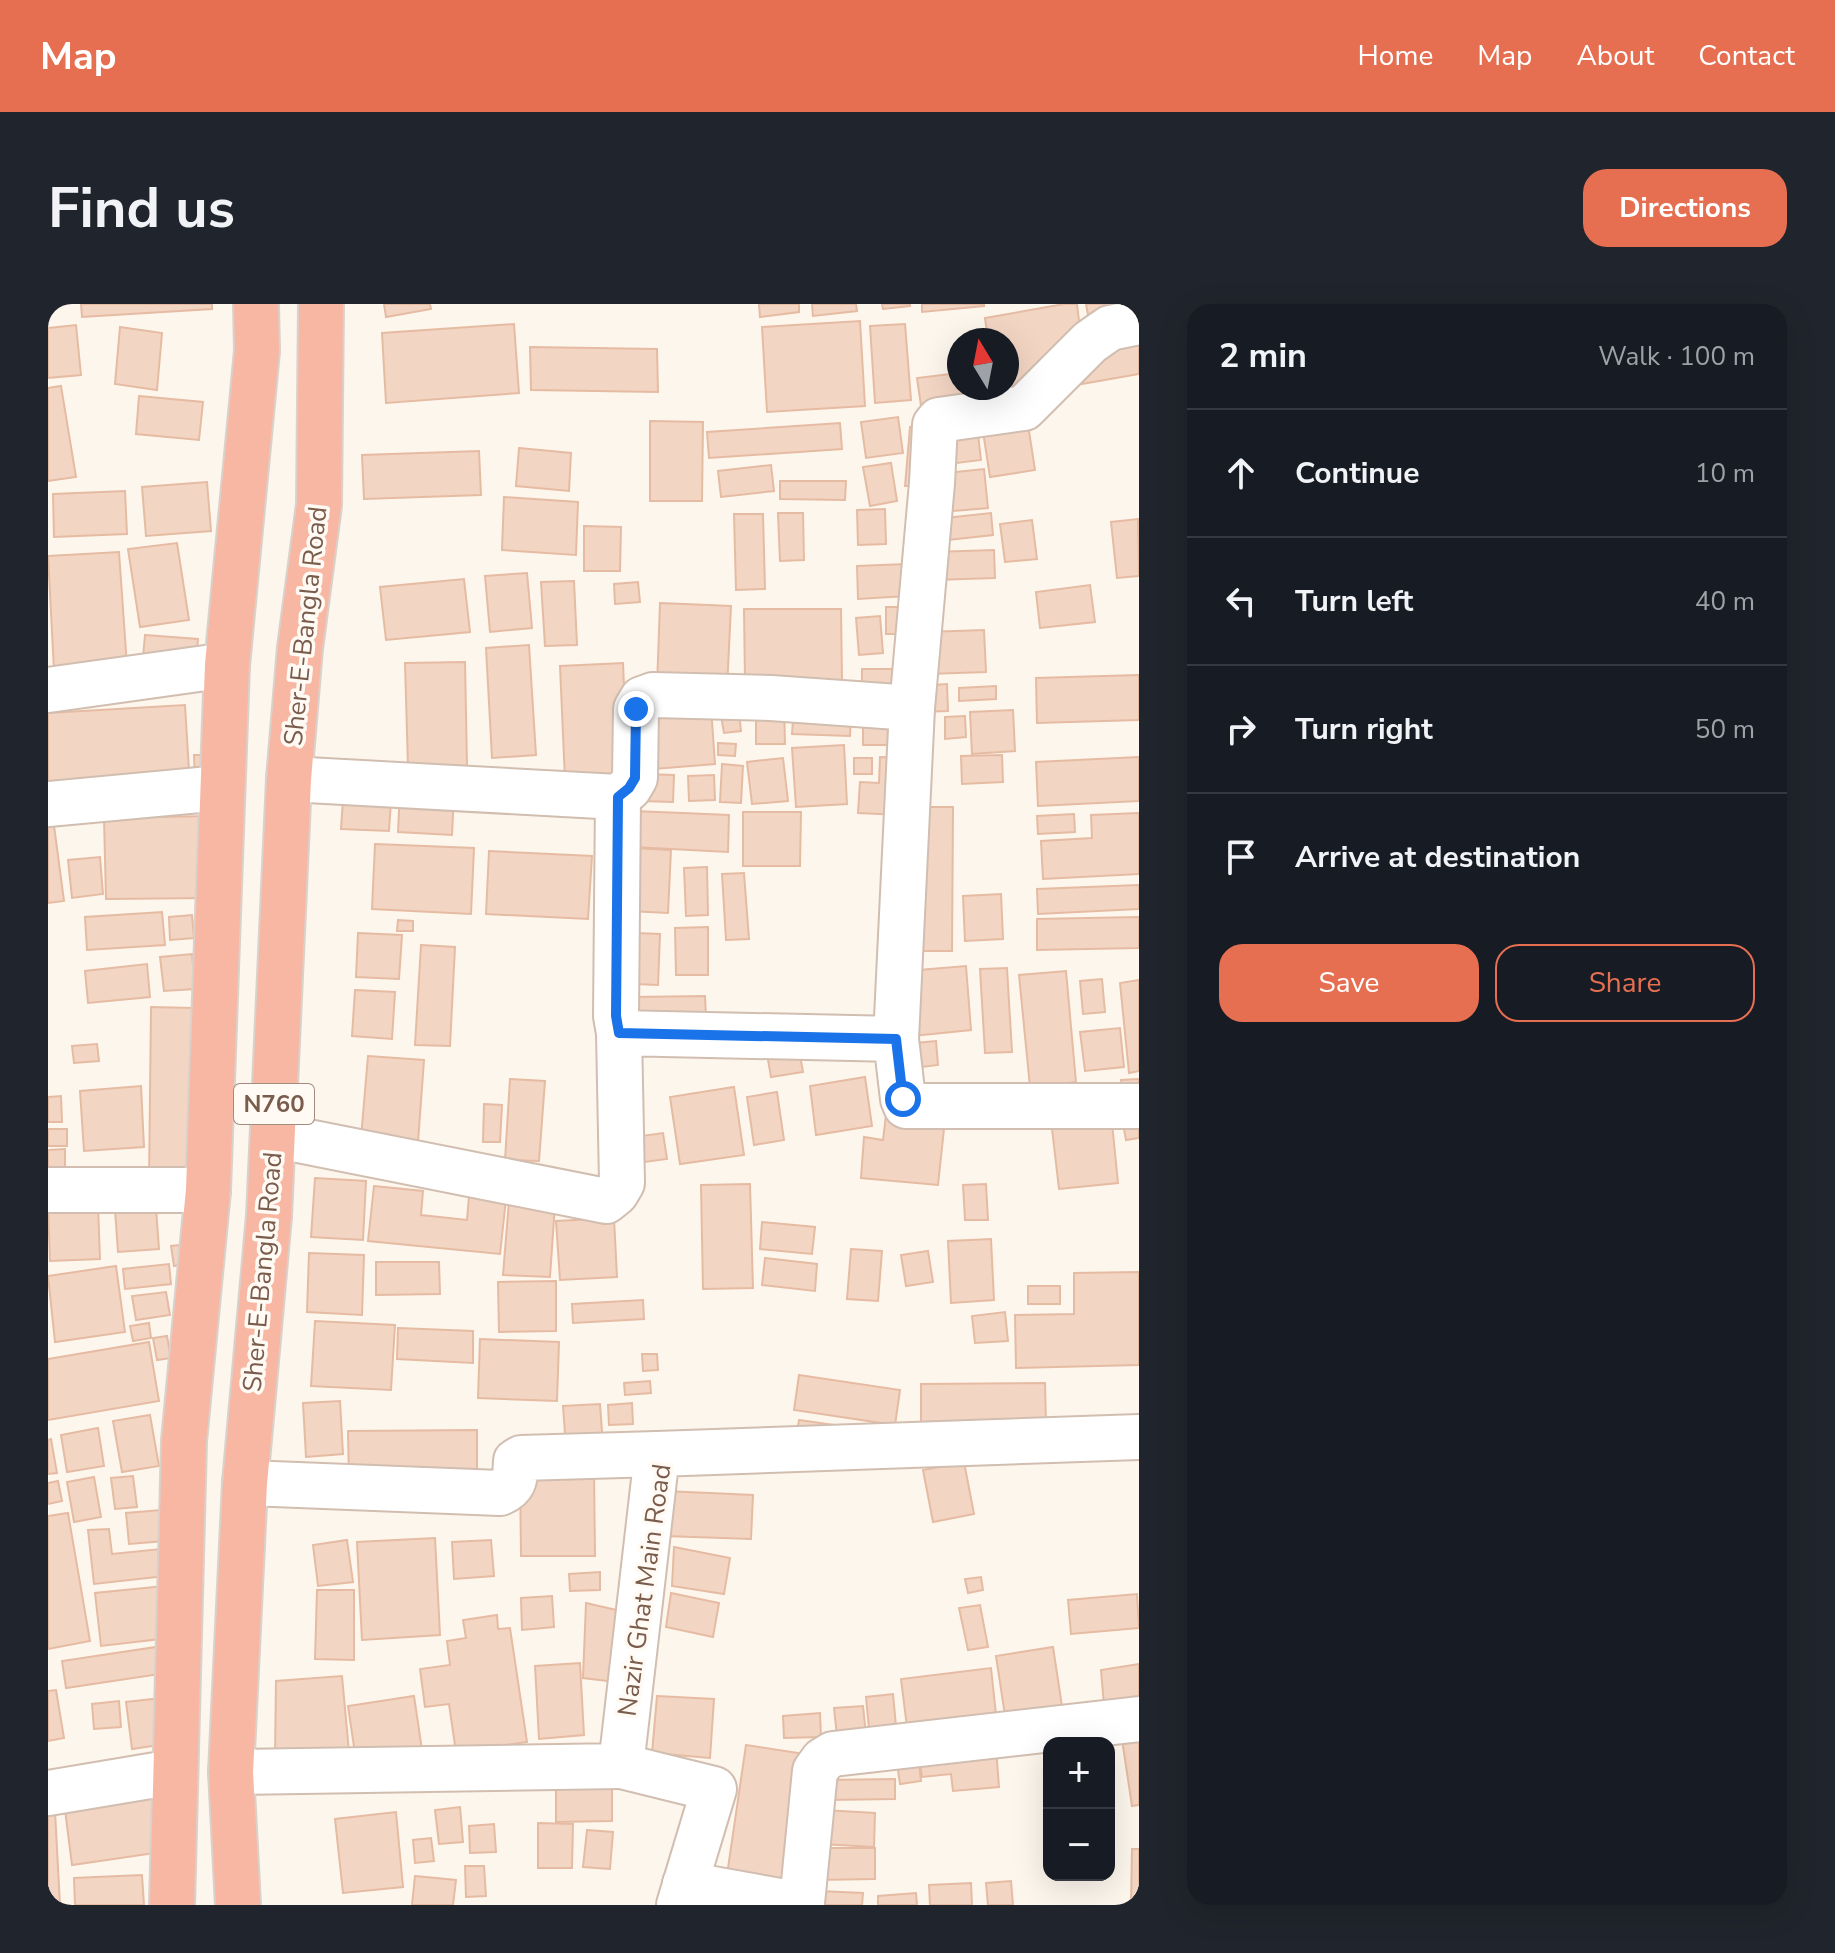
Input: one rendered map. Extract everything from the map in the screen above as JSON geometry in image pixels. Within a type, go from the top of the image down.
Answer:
[{"type":"highway","name":"N760","points":[[172,1905],[184,1441],[208,1190],[227,665],[257,351],[256,304]]},
{"type":"highway","name":"Sher-E-Bangla Road","points":[[238,1905],[231,1772],[245,1483],[269,1216],[289,779],[300,648],[319,505],[321,304]]},
{"type":"street","points":[[1139,322],[1110,328],[1090,342],[1024,408],[939,420],[935,425],[912,708],[896,1039],[906,1106],[1139,1106]]},
{"type":"street","points":[[48,690],[227,665]]},
{"type":"street","points":[[289,779],[618,797],[635,778],[636,709],[642,699],[653,695],[771,698],[912,708]]},
{"type":"street","points":[[48,804],[221,788]]},
{"type":"street","points":[[273,1135],[606,1201],[616,1193],[622,1183],[616,1016],[618,797]]},
{"type":"street","points":[[619,1033],[896,1039]]},
{"type":"street","points":[[48,1190],[208,1190]]},
{"type":"street","name":"Nazir Ghat Main Road","points":[[621,1766],[657,1454],[1139,1437]]},
{"type":"street","points":[[245,1483],[500,1493],[510,1489],[515,1480],[516,1461],[521,1458],[657,1454]]},
{"type":"street","points":[[231,1772],[621,1766],[714,1789],[682,1895],[802,1904],[815,1771],[823,1760],[833,1754],[1139,1719]]},
{"type":"street","points":[[48,1793],[174,1772]]},
{"type":"building","points":[[81,304],[212,304],[212,309],[82,317]]},
{"type":"building","points":[[384,304],[430,304],[431,309],[386,317]]},
{"type":"building","points":[[759,304],[799,304],[799,312],[760,317]]},
{"type":"building","points":[[812,304],[856,304],[857,311],[813,316]]},
{"type":"building","points":[[882,304],[910,304],[910,306],[883,309]]},
{"type":"building","points":[[922,304],[984,304],[984,306],[922,312]]},
{"type":"building","points":[[1077,304],[1081,338],[1019,386],[1019,328],[986,328],[985,318]]},
{"type":"building","points":[[1086,304],[1139,304],[1139,305],[1088,315]]},
{"type":"building","points":[[860,321],[865,406],[767,412],[762,327]]},
{"type":"building","points":[[514,324],[519,393],[386,403],[382,333]]},
{"type":"building","points":[[905,324],[911,400],[875,403],[870,326]]},
{"type":"building","points":[[76,325],[81,375],[48,378],[48,328]]},
{"type":"building","points":[[120,327],[162,333],[157,390],[115,384]]},
{"type":"building","points":[[1139,340],[1139,374],[1082,384],[1088,352]]},
{"type":"building","points":[[530,347],[657,349],[658,392],[531,390]]},
{"type":"building","points":[[947,374],[947,400],[996,400],[996,404],[922,413],[917,378]]},
{"type":"building","points":[[61,386],[76,477],[48,481],[48,388]]},
{"type":"building","points":[[139,396],[203,402],[199,440],[136,434]]},
{"type":"building","points":[[898,417],[903,453],[866,458],[861,422]]},
{"type":"building","points":[[1027,418],[1035,470],[990,477],[982,425]]},
{"type":"building","points":[[650,421],[703,422],[702,501],[650,501]]},
{"type":"building","points":[[840,423],[842,449],[709,458],[707,432]]},
{"type":"building","points":[[927,423],[930,485],[905,486],[910,427]]},
{"type":"building","points":[[977,426],[981,460],[941,465],[937,431]]},
{"type":"building","points":[[519,448],[571,453],[569,491],[516,486]]},
{"type":"building","points":[[479,451],[481,495],[364,499],[362,455]]},
{"type":"building","points":[[891,463],[897,501],[870,506],[863,467]]},
{"type":"building","points":[[771,465],[774,491],[721,497],[718,471]]},
{"type":"building","points":[[984,469],[988,508],[942,512],[937,474]]},
{"type":"building","points":[[780,481],[846,481],[845,500],[780,499]]},
{"type":"building","points":[[207,482],[211,531],[146,536],[142,487]]},
{"type":"building","points":[[125,491],[127,534],[54,537],[53,494]]},
{"type":"building","points":[[504,497],[578,502],[576,555],[502,550]]},
{"type":"building","points":[[885,509],[886,544],[858,545],[857,510]]},
{"type":"building","points":[[778,513],[803,513],[804,560],[780,561]]},
{"type":"building","points":[[991,513],[993,535],[939,541],[936,519]]},
{"type":"building","points":[[734,514],[763,514],[765,589],[736,590]]},
{"type":"building","points":[[1138,519],[1139,576],[1117,578],[1111,522]]},
{"type":"building","points":[[1032,520],[1037,559],[1005,562],[1000,524]]},
{"type":"building","points":[[584,526],[621,527],[620,571],[584,571]]},
{"type":"building","points":[[177,543],[189,620],[140,627],[128,549]]},
{"type":"building","points":[[994,550],[995,578],[934,580],[933,552]]},
{"type":"building","points":[[119,552],[127,666],[54,670],[48,556]]},
{"type":"building","points":[[906,564],[907,596],[858,599],[857,566]]},
{"type":"building","points":[[527,573],[532,628],[490,632],[485,576]]},
{"type":"building","points":[[464,579],[470,632],[386,640],[380,587]]},
{"type":"building","points":[[574,581],[577,645],[545,646],[541,582]]},
{"type":"building","points":[[638,582],[640,602],[615,604],[614,584]]},
{"type":"building","points":[[1090,585],[1095,622],[1040,628],[1036,592]]},
{"type":"building","points":[[660,603],[731,606],[727,689],[657,687]]},
{"type":"building","points":[[886,607],[908,607],[908,634],[886,634]]},
{"type":"building","points":[[744,609],[841,609],[842,680],[745,681]]},
{"type":"building","points":[[880,616],[883,653],[859,655],[856,618]]},
{"type":"building","points":[[984,630],[986,672],[928,674],[926,632]]},
{"type":"building","points":[[145,635],[198,639],[194,684],[141,679]]},
{"type":"building","points":[[529,645],[536,755],[492,758],[486,648]]},
{"type":"building","points":[[465,662],[467,766],[408,767],[405,663]]},
{"type":"building","points":[[623,663],[628,777],[565,780],[560,666]]},
{"type":"building","points":[[862,669],[905,669],[904,698],[862,698]]},
{"type":"building","points":[[1139,675],[1139,720],[1037,723],[1036,678]]},
{"type":"building","points":[[947,684],[948,711],[920,712],[919,686]]},
{"type":"building","points":[[996,686],[996,699],[959,701],[959,688]]},
{"type":"building","points":[[185,705],[190,787],[48,795],[48,713]]},
{"type":"building","points":[[756,705],[784,705],[785,744],[756,744]]},
{"type":"building","points":[[711,707],[715,764],[654,769],[650,711]]},
{"type":"building","points":[[794,707],[851,710],[850,736],[792,734]]},
{"type":"building","points":[[900,709],[900,745],[863,745],[863,710]]},
{"type":"building","points":[[1013,710],[1015,751],[972,754],[970,712]]},
{"type":"building","points":[[739,713],[741,731],[724,733],[721,716]]},
{"type":"building","points":[[965,716],[966,737],[945,739],[945,717]]},
{"type":"building","points":[[718,743],[736,744],[735,756],[718,755]]},
{"type":"building","points":[[844,745],[847,804],[796,807],[792,748]]},
{"type":"building","points":[[194,755],[207,755],[195,784]]},
{"type":"building","points":[[1002,755],[1003,782],[962,784],[961,756]]},
{"type":"building","points":[[880,757],[903,758],[901,815],[858,813],[860,782],[879,783]]},
{"type":"building","points":[[1139,757],[1139,801],[1038,806],[1036,762]]},
{"type":"building","points":[[783,758],[788,801],[752,804],[747,762]]},
{"type":"building","points":[[854,758],[872,758],[872,774],[854,774]]},
{"type":"building","points":[[722,764],[743,766],[741,803],[720,802]]},
{"type":"building","points":[[641,774],[674,775],[673,802],[641,801]]},
{"type":"building","points":[[714,775],[715,800],[689,801],[688,776]]},
{"type":"building","points":[[400,791],[454,794],[452,835],[398,832]]},
{"type":"building","points":[[343,799],[391,801],[389,831],[341,829]]},
{"type":"building","points":[[912,807],[953,807],[952,951],[911,951]]},
{"type":"building","points":[[634,811],[729,815],[728,852],[633,847]]},
{"type":"building","points":[[743,812],[801,812],[800,866],[743,866]]},
{"type":"building","points":[[1139,813],[1139,874],[1043,879],[1041,841],[1092,838],[1091,815]]},
{"type":"building","points":[[1074,814],[1075,832],[1038,834],[1037,816]]},
{"type":"building","points":[[210,816],[212,898],[106,899],[104,818]]},
{"type":"building","points":[[53,818],[64,901],[48,903],[48,819]]},
{"type":"building","points":[[375,844],[474,848],[471,914],[372,909]]},
{"type":"building","points":[[631,848],[671,850],[668,913],[628,911]]},
{"type":"building","points":[[489,851],[592,856],[588,919],[486,914]]},
{"type":"building","points":[[100,857],[103,894],[72,898],[68,860]]},
{"type":"building","points":[[707,867],[708,915],[686,916],[684,868]]},
{"type":"building","points":[[744,873],[749,939],[726,940],[722,874]]},
{"type":"building","points":[[1139,885],[1139,909],[1038,914],[1037,889]]},
{"type":"building","points":[[1001,894],[1003,939],[965,941],[963,896]]},
{"type":"building","points":[[162,912],[165,945],[87,950],[85,917]]},
{"type":"building","points":[[192,915],[194,938],[170,940],[169,917]]},
{"type":"building","points":[[1139,917],[1139,948],[1037,950],[1037,919]]},
{"type":"building","points":[[398,920],[413,921],[413,931],[397,931]]},
{"type":"building","points":[[708,927],[708,975],[676,975],[675,928]]},
{"type":"building","points":[[358,933],[402,935],[399,979],[356,977]]},
{"type":"building","points":[[636,933],[660,934],[658,985],[634,984]]},
{"type":"building","points":[[421,945],[455,947],[450,1046],[415,1045]]},
{"type":"building","points":[[192,954],[195,989],[164,991],[160,957]]},
{"type":"building","points":[[147,964],[150,997],[88,1003],[85,971]]},
{"type":"building","points":[[966,966],[971,1030],[913,1036],[907,971]]},
{"type":"building","points":[[1007,968],[1012,1052],[985,1053],[980,969]]},
{"type":"building","points":[[1066,971],[1076,1082],[1030,1087],[1019,975]]},
{"type":"building","points":[[1102,979],[1105,1012],[1083,1014],[1080,981]]},
{"type":"building","points":[[1139,980],[1139,1071],[1129,1073],[1120,983]]},
{"type":"building","points":[[355,990],[395,992],[392,1039],[352,1036]]},
{"type":"building","points":[[705,996],[706,1019],[634,1020],[633,997]]},
{"type":"building","points":[[151,1007],[193,1008],[192,1183],[149,1183]]},
{"type":"building","points":[[1120,1028],[1124,1067],[1085,1071],[1080,1032]]},
{"type":"building","points":[[936,1041],[938,1065],[906,1069],[904,1044]]},
{"type":"building","points":[[97,1044],[99,1061],[74,1063],[72,1046]]},
{"type":"building","points":[[799,1050],[803,1072],[771,1077],[767,1054]]},
{"type":"building","points":[[368,1056],[424,1060],[418,1142],[361,1138]]},
{"type":"building","points":[[865,1077],[872,1126],[816,1135],[810,1086]]},
{"type":"building","points":[[510,1079],[545,1081],[539,1161],[505,1160]]},
{"type":"building","points":[[1139,1079],[1139,1100],[1123,1102],[1121,1080]]},
{"type":"building","points":[[141,1086],[144,1147],[84,1151],[80,1091]]},
{"type":"building","points":[[734,1087],[744,1155],[680,1164],[670,1097]]},
{"type":"building","points":[[777,1092],[784,1140],[754,1145],[747,1097]]},
{"type":"building","points":[[61,1096],[62,1122],[48,1122],[48,1097]]},
{"type":"building","points":[[484,1104],[502,1105],[500,1142],[483,1142]]},
{"type":"building","points":[[924,1113],[926,1127],[944,1129],[938,1185],[861,1178],[864,1137],[883,1140],[886,1115]]},
{"type":"building","points":[[1111,1113],[1118,1183],[1059,1189],[1051,1120]]},
{"type":"building","points":[[1139,1116],[1139,1138],[1126,1140],[1122,1118]]},
{"type":"building","points":[[48,1129],[67,1129],[67,1146],[48,1146]]},
{"type":"building","points":[[663,1133],[667,1159],[630,1164],[626,1138]]},
{"type":"building","points":[[65,1149],[65,1175],[48,1175],[48,1150]]},
{"type":"building","points":[[315,1178],[366,1181],[363,1240],[311,1237]]},
{"type":"building","points":[[750,1184],[753,1288],[703,1289],[701,1185]]},
{"type":"building","points":[[986,1184],[988,1220],[965,1220],[963,1185]]},
{"type":"building","points":[[374,1186],[423,1191],[421,1215],[467,1220],[469,1196],[506,1199],[500,1254],[368,1241]]},
{"type":"building","points":[[509,1201],[555,1204],[550,1277],[503,1275]]},
{"type":"building","points":[[98,1206],[100,1259],[50,1261],[48,1208]]},
{"type":"building","points":[[156,1208],[159,1249],[118,1252],[115,1210]]},
{"type":"building","points":[[614,1218],[617,1277],[560,1280],[556,1221]]},
{"type":"building","points":[[762,1222],[815,1227],[812,1254],[760,1249]]},
{"type":"building","points":[[991,1239],[994,1300],[951,1303],[948,1241]]},
{"type":"building","points":[[190,1244],[193,1263],[174,1266],[171,1246]]},
{"type":"building","points":[[851,1249],[882,1251],[878,1301],[847,1299]]},
{"type":"building","points":[[928,1251],[933,1282],[906,1286],[901,1255]]},
{"type":"building","points":[[309,1253],[364,1255],[362,1315],[307,1312]]},
{"type":"building","points":[[765,1258],[817,1264],[815,1291],[762,1285]]},
{"type":"building","points":[[376,1262],[439,1262],[440,1294],[376,1295]]},
{"type":"building","points":[[169,1264],[171,1284],[125,1289],[123,1269]]},
{"type":"building","points":[[116,1266],[125,1332],[55,1342],[48,1276]]},
{"type":"building","points":[[1139,1272],[1139,1365],[1016,1368],[1015,1315],[1074,1314],[1074,1273]]},
{"type":"building","points":[[556,1281],[556,1331],[499,1332],[498,1282]]},
{"type":"building","points":[[1028,1286],[1060,1286],[1060,1304],[1028,1304]]},
{"type":"building","points":[[166,1292],[170,1315],[136,1320],[132,1296]]},
{"type":"building","points":[[643,1300],[644,1319],[573,1323],[572,1304]]},
{"type":"building","points":[[1005,1312],[1008,1341],[975,1343],[972,1316]]},
{"type":"building","points":[[315,1321],[395,1325],[391,1390],[311,1386]]},
{"type":"building","points":[[149,1323],[151,1338],[133,1341],[130,1326]]},
{"type":"building","points":[[398,1328],[473,1331],[473,1363],[397,1359]]},
{"type":"building","points":[[167,1336],[171,1358],[157,1360],[153,1338]]},
{"type":"building","points":[[480,1339],[559,1342],[557,1401],[478,1398]]},
{"type":"building","points":[[149,1342],[159,1401],[48,1420],[48,1359]]},
{"type":"building","points":[[642,1354],[657,1354],[658,1370],[643,1371]]},
{"type":"building","points":[[799,1375],[900,1390],[895,1425],[794,1410]]},
{"type":"building","points":[[650,1381],[651,1393],[625,1395],[624,1383]]},
{"type":"building","points":[[1045,1383],[1046,1424],[921,1426],[921,1384]]},
{"type":"building","points":[[340,1401],[343,1454],[306,1457],[303,1403]]},
{"type":"building","points":[[632,1403],[633,1424],[609,1425],[608,1405]]},
{"type":"building","points":[[600,1404],[603,1446],[566,1448],[563,1406]]},
{"type":"building","points":[[150,1415],[159,1466],[122,1472],[113,1421]]},
{"type":"building","points":[[799,1420],[835,1425],[833,1443],[796,1437]]},
{"type":"building","points":[[98,1428],[104,1466],[67,1472],[61,1435]]},
{"type":"building","points":[[477,1430],[477,1480],[349,1481],[348,1431]]},
{"type":"building","points":[[51,1439],[57,1473],[48,1474],[48,1440]]},
{"type":"building","points":[[964,1462],[974,1514],[933,1522],[923,1470]]},
{"type":"building","points":[[594,1471],[595,1556],[521,1556],[520,1472]]},
{"type":"building","points":[[133,1476],[137,1507],[115,1509],[111,1478]]},
{"type":"building","points":[[94,1477],[101,1517],[74,1522],[67,1482]]},
{"type":"building","points":[[58,1481],[62,1501],[48,1504],[48,1483]]},
{"type":"building","points":[[665,1491],[753,1495],[751,1539],[664,1536]]},
{"type":"building","points":[[161,1510],[165,1541],[129,1544],[126,1513]]},
{"type":"building","points":[[68,1513],[90,1641],[48,1649],[48,1516]]},
{"type":"building","points":[[109,1529],[112,1554],[171,1548],[174,1575],[94,1584],[88,1530]]},
{"type":"building","points":[[435,1538],[440,1635],[362,1640],[357,1542]]},
{"type":"building","points":[[347,1540],[353,1582],[318,1586],[313,1545]]},
{"type":"building","points":[[491,1540],[494,1576],[454,1579],[452,1542]]},
{"type":"building","points":[[674,1547],[730,1558],[724,1594],[672,1586]]},
{"type":"building","points":[[600,1572],[600,1590],[570,1591],[569,1574]]},
{"type":"building","points":[[981,1577],[983,1590],[968,1593],[965,1579]]},
{"type":"building","points":[[164,1586],[169,1638],[101,1646],[95,1593]]},
{"type":"building","points":[[317,1590],[354,1590],[354,1660],[315,1659]]},
{"type":"building","points":[[671,1593],[719,1603],[713,1637],[666,1627]]},
{"type":"building","points":[[1137,1594],[1139,1628],[1071,1634],[1068,1600]]},
{"type":"building","points":[[552,1596],[554,1627],[522,1630],[521,1598]]},
{"type":"building","points":[[586,1603],[634,1614],[624,1683],[583,1678]]},
{"type":"building","points":[[980,1605],[988,1647],[968,1650],[959,1608]]},
{"type":"building","points":[[497,1615],[498,1629],[510,1628],[527,1742],[456,1752],[449,1704],[425,1707],[420,1669],[450,1665],[447,1641],[466,1638],[463,1620]]},
{"type":"building","points":[[156,1647],[160,1674],[66,1688],[62,1661]]},
{"type":"building","points":[[1053,1647],[1063,1713],[1006,1722],[996,1656]]},
{"type":"building","points":[[580,1663],[584,1735],[539,1739],[535,1666]]},
{"type":"building","points":[[1139,1664],[1139,1712],[1105,1717],[1101,1670]]},
{"type":"building","points":[[991,1668],[997,1724],[908,1735],[901,1679]]},
{"type":"building","points":[[342,1676],[349,1752],[275,1756],[276,1681]]},
{"type":"building","points":[[56,1690],[64,1738],[48,1741],[48,1691]]},
{"type":"building","points":[[893,1694],[896,1726],[869,1729],[866,1697]]},
{"type":"building","points":[[414,1696],[422,1750],[356,1760],[348,1706]]},
{"type":"building","points":[[657,1696],[714,1699],[710,1758],[652,1753]]},
{"type":"building","points":[[161,1698],[166,1744],[132,1749],[126,1702]]},
{"type":"building","points":[[119,1701],[121,1727],[94,1729],[92,1704]]},
{"type":"building","points":[[863,1706],[867,1744],[838,1746],[834,1708]]},
{"type":"building","points":[[820,1713],[821,1737],[784,1738],[783,1716]]},
{"type":"building","points":[[1139,1730],[1139,1805],[1132,1806],[1121,1733]]},
{"type":"building","points":[[746,1745],[805,1754],[786,1883],[727,1875]]},
{"type":"building","points":[[996,1748],[999,1787],[953,1791],[951,1774],[922,1777],[919,1756]]},
{"type":"building","points":[[918,1754],[921,1781],[900,1784],[896,1756]]},
{"type":"building","points":[[895,1779],[895,1799],[827,1800],[826,1780]]},
{"type":"building","points":[[556,1783],[612,1783],[612,1821],[556,1822]]},
{"type":"building","points":[[154,1797],[162,1852],[72,1865],[65,1810]]},
{"type":"building","points":[[460,1807],[463,1842],[439,1844],[435,1810]]},
{"type":"building","points":[[823,1810],[875,1813],[874,1847],[821,1844]]},
{"type":"building","points":[[55,1811],[60,1905],[48,1905],[48,1812]]},
{"type":"building","points":[[396,1812],[403,1887],[343,1893],[335,1819]]},
{"type":"building","points":[[538,1823],[573,1824],[572,1868],[538,1868]]},
{"type":"building","points":[[494,1824],[496,1852],[470,1853],[469,1826]]},
{"type":"building","points":[[587,1830],[613,1832],[610,1869],[583,1867]]},
{"type":"building","points":[[431,1838],[434,1861],[415,1863],[413,1840]]},
{"type":"building","points":[[816,1848],[875,1848],[875,1879],[816,1880]]},
{"type":"building","points":[[1132,1849],[1139,1849],[1139,1905],[1131,1905]]},
{"type":"building","points":[[465,1866],[484,1866],[486,1896],[466,1897]]},
{"type":"building","points":[[142,1875],[144,1905],[75,1905],[74,1878]]},
{"type":"building","points":[[415,1876],[456,1880],[453,1905],[412,1905]]},
{"type":"building","points":[[1011,1881],[1013,1905],[988,1905],[986,1883]]},
{"type":"building","points":[[971,1883],[972,1905],[930,1905],[929,1885]]},
{"type":"building","points":[[819,1891],[863,1893],[862,1905],[818,1905]]},
{"type":"building","points":[[916,1893],[917,1905],[878,1905],[878,1896]]},
{"type":"route","points":[[636,709],[635,778],[618,797],[616,1016],[619,1033],[896,1039],[903,1099]]}]
